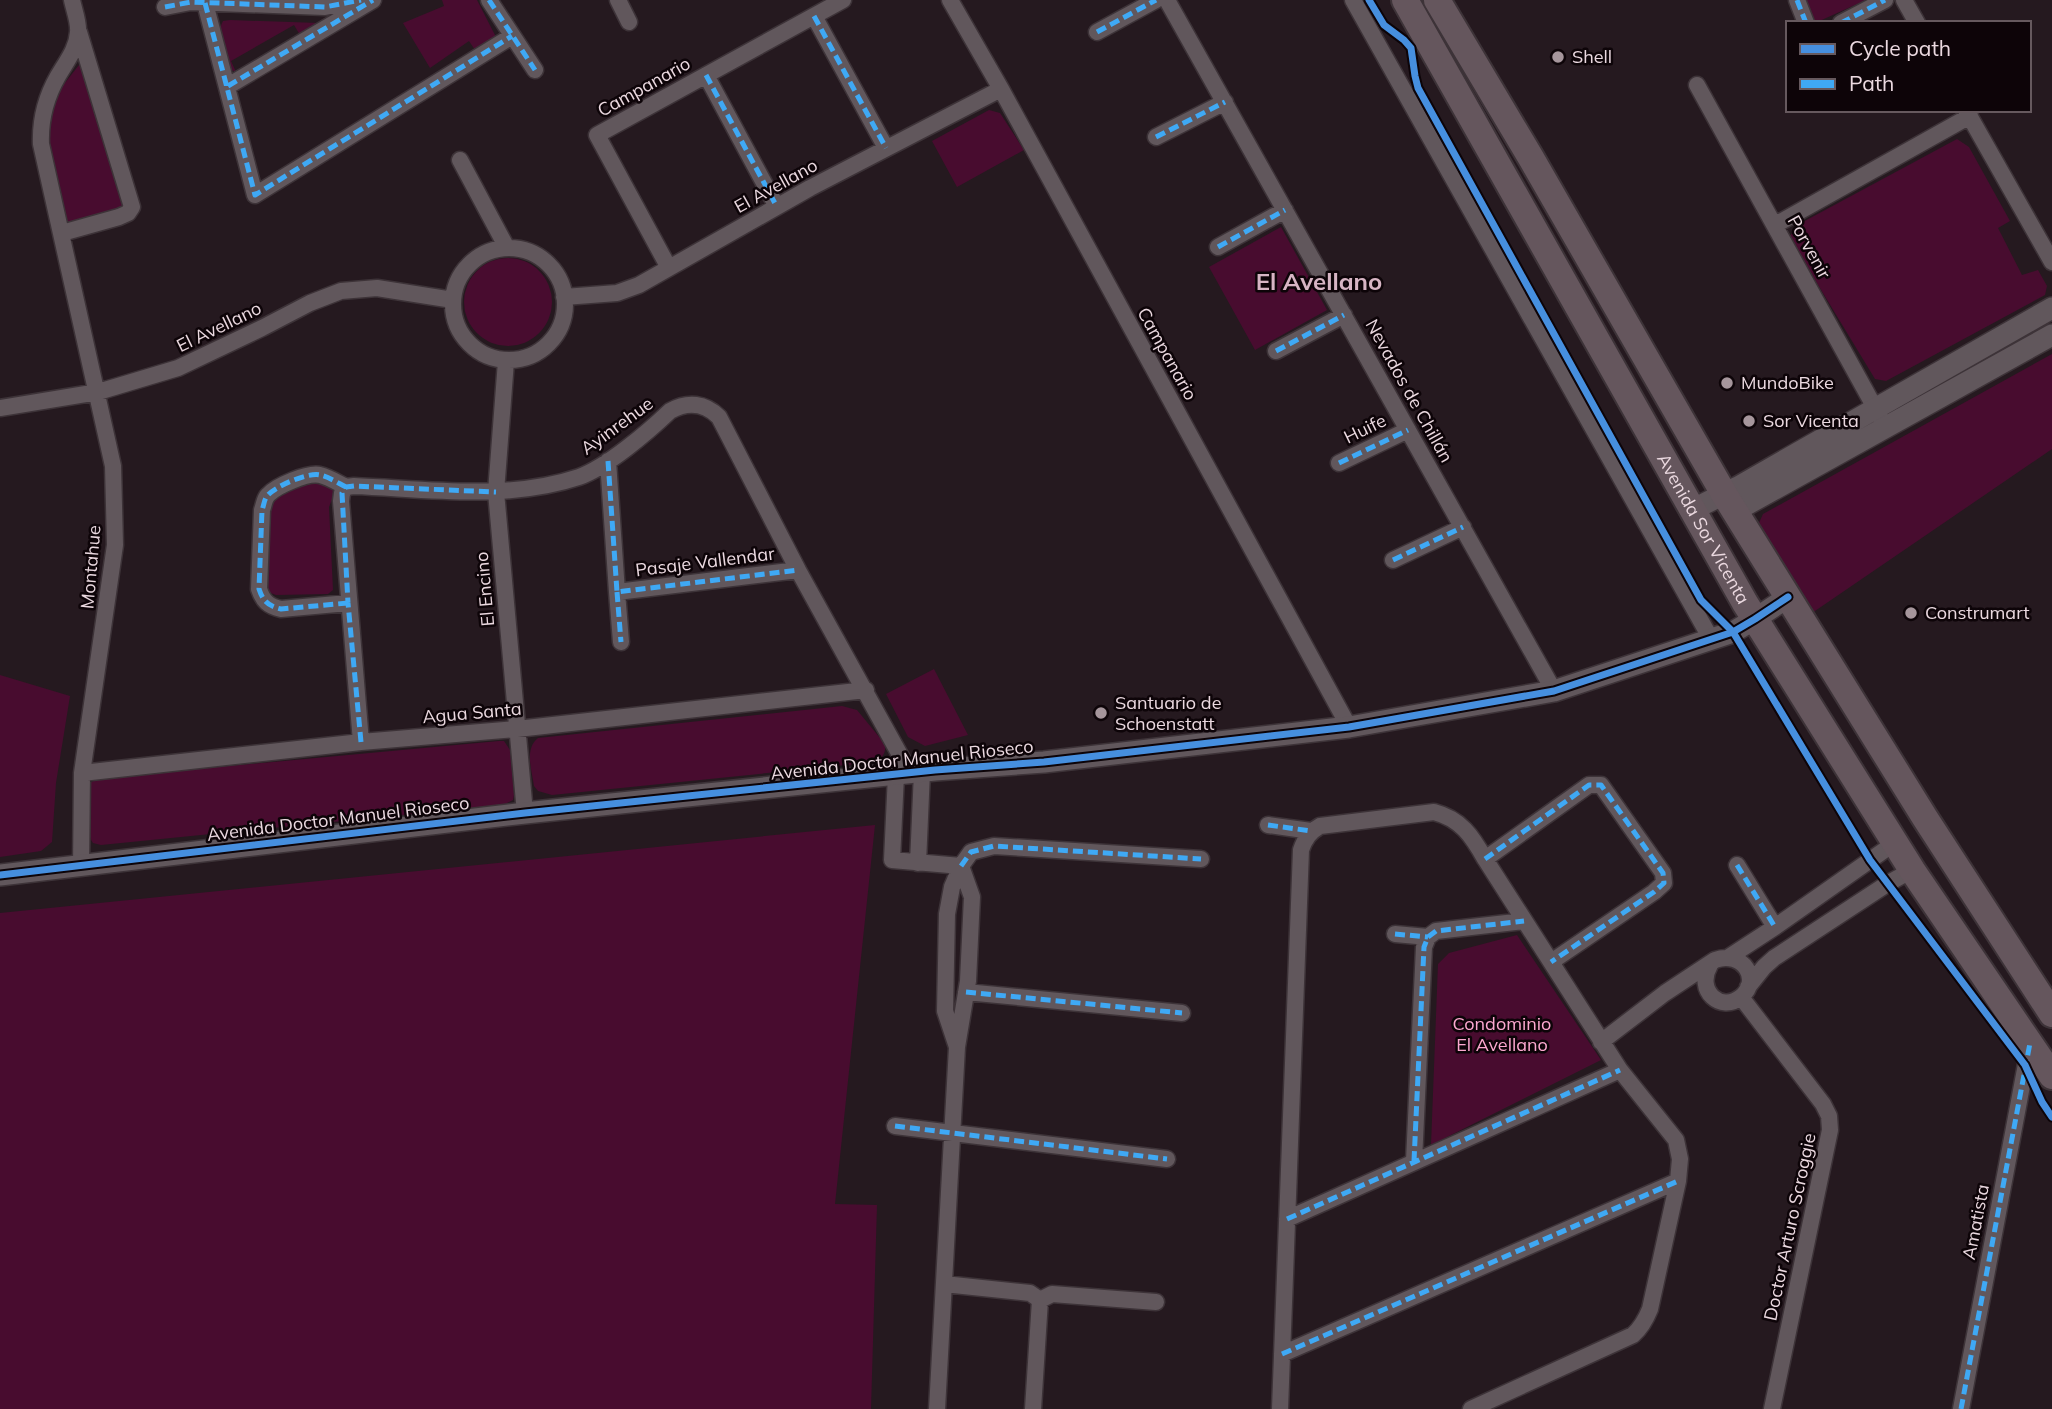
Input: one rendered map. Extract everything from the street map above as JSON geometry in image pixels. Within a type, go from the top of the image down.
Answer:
[{"type":"main road","name":"Avenida Sor Vicenta","points":[[1405,0],[1755,619],[1912,870],[2052,1076]]},
{"type":"main road","name":"Avenida Sor Vicenta","points":[[1437,0],[1730,503],[1952,860],[2052,1014]]},
{"type":"main road","points":[[1692,510],[1717,516],[1730,503]]},
{"type":"main road","points":[[1896,842],[1919,844],[1952,860]]},
{"type":"street","points":[[62,233],[119,217],[132,208],[72,0]]},
{"type":"street","points":[[165,7],[191,2],[325,7],[361,0]]},
{"type":"street","points":[[228,86],[373,0]]},
{"type":"street","points":[[489,0],[535,70]]},
{"type":"street","points":[[618,0],[629,22]]},
{"type":"street","name":"Campanario","points":[[669,268],[597,135],[843,0]]},
{"type":"street","name":"Campanario","points":[[950,0],[1349,727]]},
{"type":"street","points":[[1097,32],[1156,0]]},
{"type":"street","name":"Nevados de Chillán","points":[[1167,0],[1554,691]]},
{"type":"street","points":[[1353,0],[1711,639]]},
{"type":"street","points":[[1797,0],[1805,21]]},
{"type":"street","points":[[1845,21],[1885,0]]},
{"type":"street","points":[[1904,0],[1916,21]]},
{"type":"street","points":[[205,3],[255,195],[512,36]]},
{"type":"street","points":[[814,16],[886,148]]},
{"type":"street","name":"Montahue","points":[[79,30],[75,48],[49,95],[40,132],[113,466],[116,545],[82,773],[81,866]]},
{"type":"street","points":[[706,75],[777,207]]},
{"type":"street","name":"Porvenir","points":[[1697,85],[1886,427]]},
{"type":"street","name":"El Avellano","points":[[565,297],[617,293],[639,285],[777,207],[1001,89]]},
{"type":"street","points":[[1156,137],[1225,102]]},
{"type":"street","points":[[1775,225],[1968,113],[2052,262]]},
{"type":"street","points":[[460,160],[507,248]]},
{"type":"street","points":[[1218,247],[1285,210]]},
{"type":"street","points":[[507,248],[522,249],[540,257],[554,270],[565,297],[562,324],[553,340],[540,352],[524,359],[506,361],[489,357],[473,348],[461,334],[454,318],[453,300],[458,281],[468,265],[484,253],[507,248]]},
{"type":"street","name":"El Avellano","points":[[0,408],[98,392],[178,368],[310,303],[341,291],[377,288],[453,300]]},
{"type":"street","points":[[1730,503],[1875,408],[2052,308]]},
{"type":"street","points":[[1276,351],[1344,315]]},
{"type":"street","points":[[1730,503],[1886,427],[2052,335]]},
{"type":"street","name":"El Encino","points":[[506,361],[496,492],[525,813]]},
{"type":"street","name":"Ayinrehue","points":[[346,487],[496,492],[540,486],[580,476],[608,461],[679,406],[697,405],[713,411],[719,417],[798,570],[910,773]]},
{"type":"street","name":"Huife","points":[[1339,463],[1408,430]]},
{"type":"street","name":"Pasaje Vallendar","points":[[608,461],[621,642]]},
{"type":"street","points":[[348,603],[281,609],[271,607],[263,600],[259,589],[262,510],[269,493],[278,487],[316,474],[346,487],[341,501],[361,742]]},
{"type":"street","points":[[1394,560],[1463,527]]},
{"type":"street","name":"Pasaje Vallendar","points":[[617,592],[798,570]]},
{"type":"street","name":"Avenida Doctor Manuel Rioseco","points":[[0,875],[525,813],[910,773],[1044,762],[1349,727],[1554,691],[1733,632],[1788,597]]},
{"type":"street","name":"Agua Santa","points":[[82,773],[866,690]]},
{"type":"street","points":[[910,773],[892,860],[961,866]]},
{"type":"street","points":[[910,773],[918,863]]},
{"type":"street","points":[[1485,859],[1589,785],[1601,785],[1663,873],[1664,883],[1654,892],[1551,962]]},
{"type":"street","points":[[1280,1409],[1301,850],[1311,831],[1320,826],[1434,812],[1450,816],[1474,840],[1619,1070],[1676,1140],[1680,1159],[1678,1181],[1650,1309],[1640,1329],[1633,1335],[1472,1409]]},
{"type":"street","points":[[1268,825],[1311,831]]},
{"type":"street","points":[[1601,1042],[1665,993],[1715,960],[1729,957],[1775,927],[1896,842]]},
{"type":"street","points":[[957,1046],[946,1011],[947,914],[952,887],[961,866],[971,852],[995,846],[1201,859]]},
{"type":"street","points":[[1737,865],[1775,927]]},
{"type":"street","points":[[937,1409],[957,1046],[966,992],[972,897],[961,866]]},
{"type":"street","points":[[1710,965],[1704,980],[1706,988],[1717,1000],[1734,1001],[1774,958],[1912,870]]},
{"type":"street","points":[[1414,1161],[1424,947],[1428,937],[1436,931],[1524,921]]},
{"type":"street","points":[[1395,934],[1428,937]]},
{"type":"street","name":"Doctor Arturo Scroggie","points":[[1729,957],[1744,964],[1748,971],[1745,992],[1822,1104],[1830,1123],[1772,1409]]},
{"type":"street","points":[[1665,993],[1690,991],[1711,995]]},
{"type":"street","points":[[966,992],[1182,1013]]},
{"type":"street","name":"Amatista","points":[[1961,1409],[2030,1042]]},
{"type":"street","points":[[1287,1219],[1619,1070]]},
{"type":"street","points":[[895,1126],[1167,1160]]},
{"type":"street","points":[[1282,1353],[1678,1181]]},
{"type":"street","points":[[944,1284],[1030,1293],[1040,1300]]},
{"type":"street","points":[[1040,1300],[1052,1294],[1156,1302]]},
{"type":"street","points":[[1033,1409],[1040,1300]]},
{"type":"green space","points":[[442,0],[477,0],[497,39],[477,53],[469,41],[430,68],[403,23],[444,6]]},
{"type":"green space","points":[[1806,0],[1866,0],[1819,21],[1814,21]]},
{"type":"green space","points":[[223,21],[319,23],[300,35],[294,25],[231,61],[236,72],[231,70],[220,32]]},
{"type":"green space","points":[[83,60],[125,206],[68,225],[48,136],[51,112],[60,89]]},
{"type":"green space","points":[[989,110],[1000,113],[1024,150],[957,187],[932,141]]},
{"type":"green space","points":[[1957,139],[1969,147],[2010,221],[1998,228],[2022,275],[2038,270],[2047,286],[2045,295],[1886,381],[1875,379],[1789,237],[1801,223]]},
{"type":"green space","points":[[1281,227],[1327,310],[1255,350],[1209,267]]},
{"type":"green space","points":[[508,258],[525,262],[539,271],[548,285],[552,302],[548,319],[539,333],[525,342],[508,346],[491,342],[477,333],[468,319],[464,302],[468,285],[477,271],[491,262]]},
{"type":"green space","points":[[2052,354],[2052,449],[1812,613],[1759,523],[1763,514]]},
{"type":"green space","points":[[320,480],[337,487],[329,507],[333,590],[328,594],[276,595],[268,592],[265,587],[268,509],[283,493]]},
{"type":"green space","points":[[934,669],[968,735],[925,746],[908,737],[886,694]]},
{"type":"green space","points":[[0,675],[70,696],[56,783],[52,842],[41,851],[0,857]]},
{"type":"green space","points":[[842,706],[857,710],[885,744],[884,754],[876,762],[552,795],[538,791],[534,786],[530,754],[538,738]]},
{"type":"green space","points":[[504,741],[510,750],[514,795],[513,800],[503,805],[101,845],[93,843],[90,838],[87,814],[89,789],[90,783],[99,778]]},
{"type":"green space","points":[[875,825],[835,1204],[877,1205],[871,1409],[0,1409],[0,913]]},
{"type":"green space","name":"Condominio El Avellano","points":[[1517,935],[1601,1060],[1431,1145],[1438,964],[1449,953]]},
{"type":"marked path","points":[[165,7],[191,2],[325,7],[361,0]]},
{"type":"marked path","points":[[228,86],[373,0]]},
{"type":"marked path","points":[[489,0],[535,70]]},
{"type":"marked path","points":[[1097,32],[1156,0]]},
{"type":"marked path","points":[[1797,0],[1805,21]]},
{"type":"marked path","points":[[1845,21],[1885,0]]},
{"type":"marked path","points":[[205,3],[255,195],[512,36]]},
{"type":"marked path","points":[[814,16],[886,148]]},
{"type":"marked path","points":[[706,75],[777,207]]},
{"type":"marked path","points":[[1156,137],[1225,102]]},
{"type":"marked path","points":[[1218,247],[1285,210]]},
{"type":"marked path","points":[[1276,351],[1344,315]]},
{"type":"marked path","points":[[1339,463],[1408,430]]},
{"type":"marked path","points":[[608,461],[617,592],[798,570]]},
{"type":"marked path","points":[[346,487],[327,477],[315,475],[292,480],[268,495],[262,510],[259,589],[267,602],[281,609],[348,603]]},
{"type":"marked path","points":[[361,742],[348,603],[342,493],[346,487],[354,486],[496,492]]},
{"type":"marked path","points":[[1393,560],[1463,527]]},
{"type":"marked path","points":[[617,592],[621,642]]},
{"type":"marked path","points":[[1485,859],[1589,785],[1601,785],[1663,873],[1664,883],[1654,892],[1551,962]]},
{"type":"marked path","points":[[1268,825],[1311,831]]},
{"type":"marked path","points":[[961,866],[971,852],[994,846],[1201,859]]},
{"type":"marked path","points":[[1737,865],[1775,927]]},
{"type":"marked path","points":[[1414,1161],[1424,947],[1428,937],[1436,931],[1524,921]]},
{"type":"marked path","points":[[1395,934],[1428,937]]},
{"type":"marked path","points":[[966,992],[1182,1013]]},
{"type":"marked path","points":[[1961,1409],[2030,1043]]},
{"type":"marked path","points":[[1287,1219],[1620,1070]]},
{"type":"marked path","points":[[895,1126],[1167,1159]]},
{"type":"marked path","points":[[1282,1354],[1678,1181]]},
{"type":"cycle path","points":[[1369,0],[1384,25],[1411,48],[1418,88],[1701,600],[1733,632],[1870,860],[2025,1065],[2052,1117]]},
{"type":"cycle path","points":[[0,875],[525,813],[935,770],[1044,762],[1349,727],[1554,691],[1733,632],[1788,597]]},
{"type":"place","name":"Shell","points":[[1558,57]]},
{"type":"place","name":"MundoBike","points":[[1727,383]]},
{"type":"place","name":"Sor Vicenta","points":[[1749,421]]},
{"type":"place","name":"Construmart","points":[[1911,613]]},
{"type":"place","name":"Santuario de Schoenstatt","points":[[1101,713]]},
{"type":"district","name":"El Avellano","points":[[1319,282]]}]
